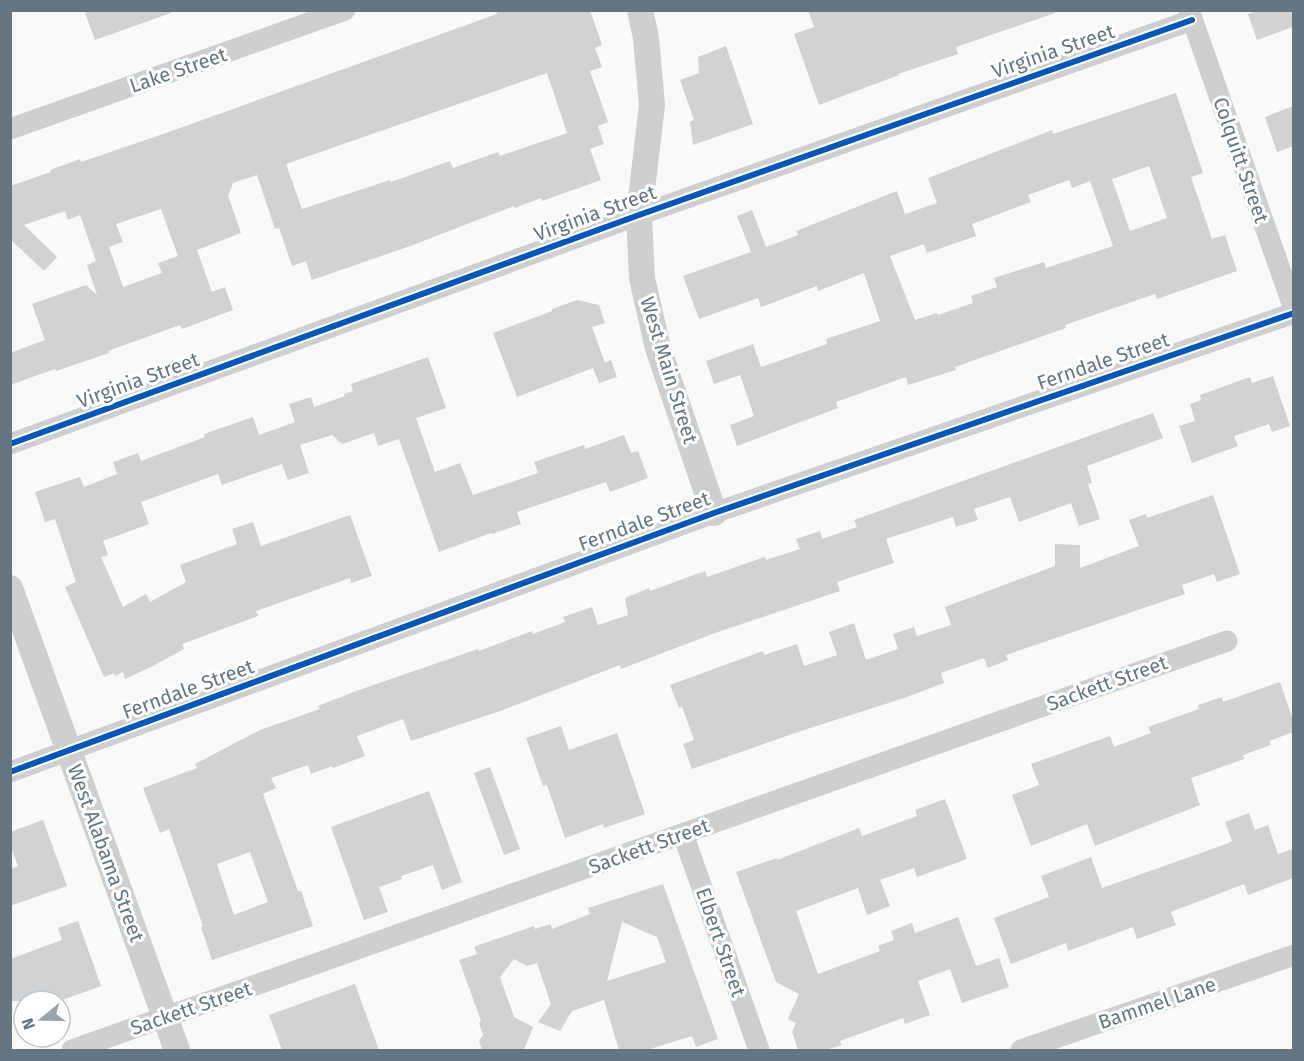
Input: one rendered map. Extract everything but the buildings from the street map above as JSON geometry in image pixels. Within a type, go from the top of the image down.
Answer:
[{"type":"street","name":"Lake Street","points":[[10,129],[345,10]]},
{"type":"street","name":"West Main Street","points":[[640,10],[646,38],[652,105],[639,215],[642,278],[658,348],[714,513]]},
{"type":"street","name":"Virginia Street","points":[[10,444],[1190,15]]},
{"type":"street","name":"Colquitt Street","points":[[1190,15],[1293,311]]},
{"type":"street","name":"Ferndale Street","points":[[10,772],[714,513],[1293,311]]},
{"type":"street","name":"West Alabama Street","points":[[10,588],[177,1050]]},
{"type":"street","name":"Sackett Street","points":[[72,1050],[1227,641]]},
{"type":"street","name":"Elbert Street","points":[[683,834],[759,1050]]},
{"type":"street","name":"Bammel Lane","points":[[1021,1050],[1293,955]]},
{"type":"cycle path","points":[[10,444],[639,215],[1192,20]]},
{"type":"cycle path","points":[[10,772],[714,513],[1294,313]]}]
